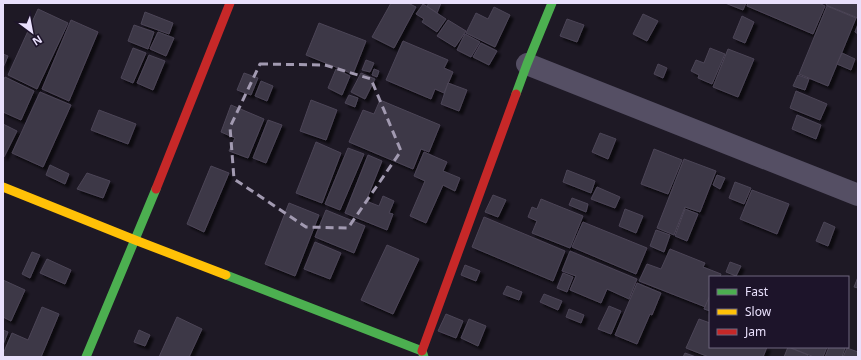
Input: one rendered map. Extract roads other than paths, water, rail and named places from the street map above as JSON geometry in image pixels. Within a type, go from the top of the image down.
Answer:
[{"type":"street","points":[[86,357],[135,240],[230,3]]},
{"type":"street","points":[[3,187],[423,354],[527,64],[552,3]]},
{"type":"street","points":[[527,64],[858,195]]}]
